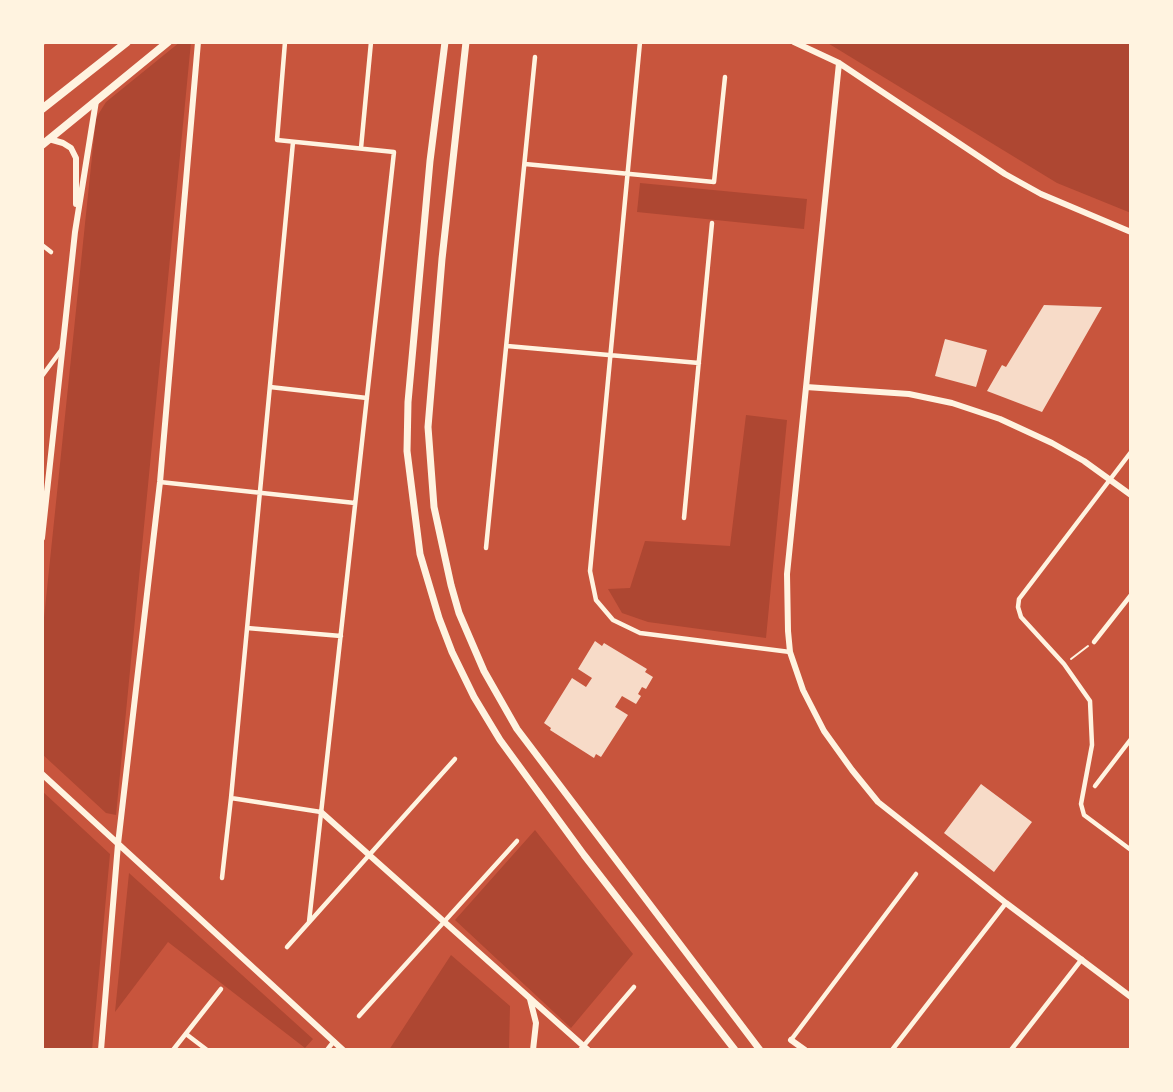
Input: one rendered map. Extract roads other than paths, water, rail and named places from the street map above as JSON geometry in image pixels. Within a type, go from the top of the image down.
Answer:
[{"type":"main road","points":[[42,109],[127,42]]},
{"type":"main road","points":[[42,145],[168,42]]},
{"type":"main road","points":[[445,42],[430,161],[408,402],[407,451],[420,554],[439,618],[452,652],[474,697],[500,740],[584,855],[735,1050]]},
{"type":"main road","points":[[466,42],[443,248],[428,427],[434,507],[459,613],[484,671],[517,729],[760,1050]]},
{"type":"street","points":[[101,1050],[118,844],[160,482],[198,42]]},
{"type":"street","points":[[285,42],[277,140],[394,152],[309,922]]},
{"type":"street","points":[[361,148],[371,42]]},
{"type":"street","points":[[640,42],[590,571],[596,600],[613,620],[640,633],[790,652]]},
{"type":"street","points":[[794,42],[839,63],[1005,174],[1041,194],[1131,232]]},
{"type":"street","points":[[486,548],[535,57]]},
{"type":"street","points":[[839,63],[787,574],[790,652],[803,690],[824,731],[878,802],[1006,903],[1131,997]]},
{"type":"street","points":[[525,164],[714,182],[725,77]]},
{"type":"street","points":[[42,538],[75,232],[96,101]]},
{"type":"street","points":[[49,139],[71,148],[76,158],[75,232]]},
{"type":"street","points":[[222,878],[293,142]]},
{"type":"street","points":[[684,518],[712,223]]},
{"type":"street","points":[[42,245],[51,252]]},
{"type":"street","points":[[42,376],[64,346]]},
{"type":"street","points":[[507,346],[699,363]]},
{"type":"street","points":[[270,387],[367,398]]},
{"type":"street","points":[[806,387],[909,394],[1000,419],[1052,443],[1110,479],[1131,495]]},
{"type":"street","points":[[1131,452],[1019,599],[1018,607],[1021,617],[1064,664],[1089,701],[1092,745],[1081,804],[1082,811],[1086,818],[1131,850]]},
{"type":"street","points":[[160,482],[356,503]]},
{"type":"street","points":[[1094,642],[1131,595]]},
{"type":"street","points":[[247,628],[341,636]]},
{"type":"street","points":[[1095,786],[1131,740]]},
{"type":"street","points":[[287,947],[455,759]]},
{"type":"street","points":[[42,774],[343,1050]]},
{"type":"street","points":[[231,798],[321,812],[584,1049],[634,987]]},
{"type":"street","points":[[359,1016],[517,841]]},
{"type":"street","points":[[805,1050],[791,1040],[916,874]]},
{"type":"street","points":[[892,1050],[1006,903]]},
{"type":"street","points":[[1011,1050],[1082,959]]},
{"type":"street","points":[[173,1050],[221,989]]},
{"type":"street","points":[[530,999],[536,1023],[533,1050]]},
{"type":"street","points":[[186,1034],[207,1050]]},
{"type":"street","points":[[327,1050],[333,1041]]}]
